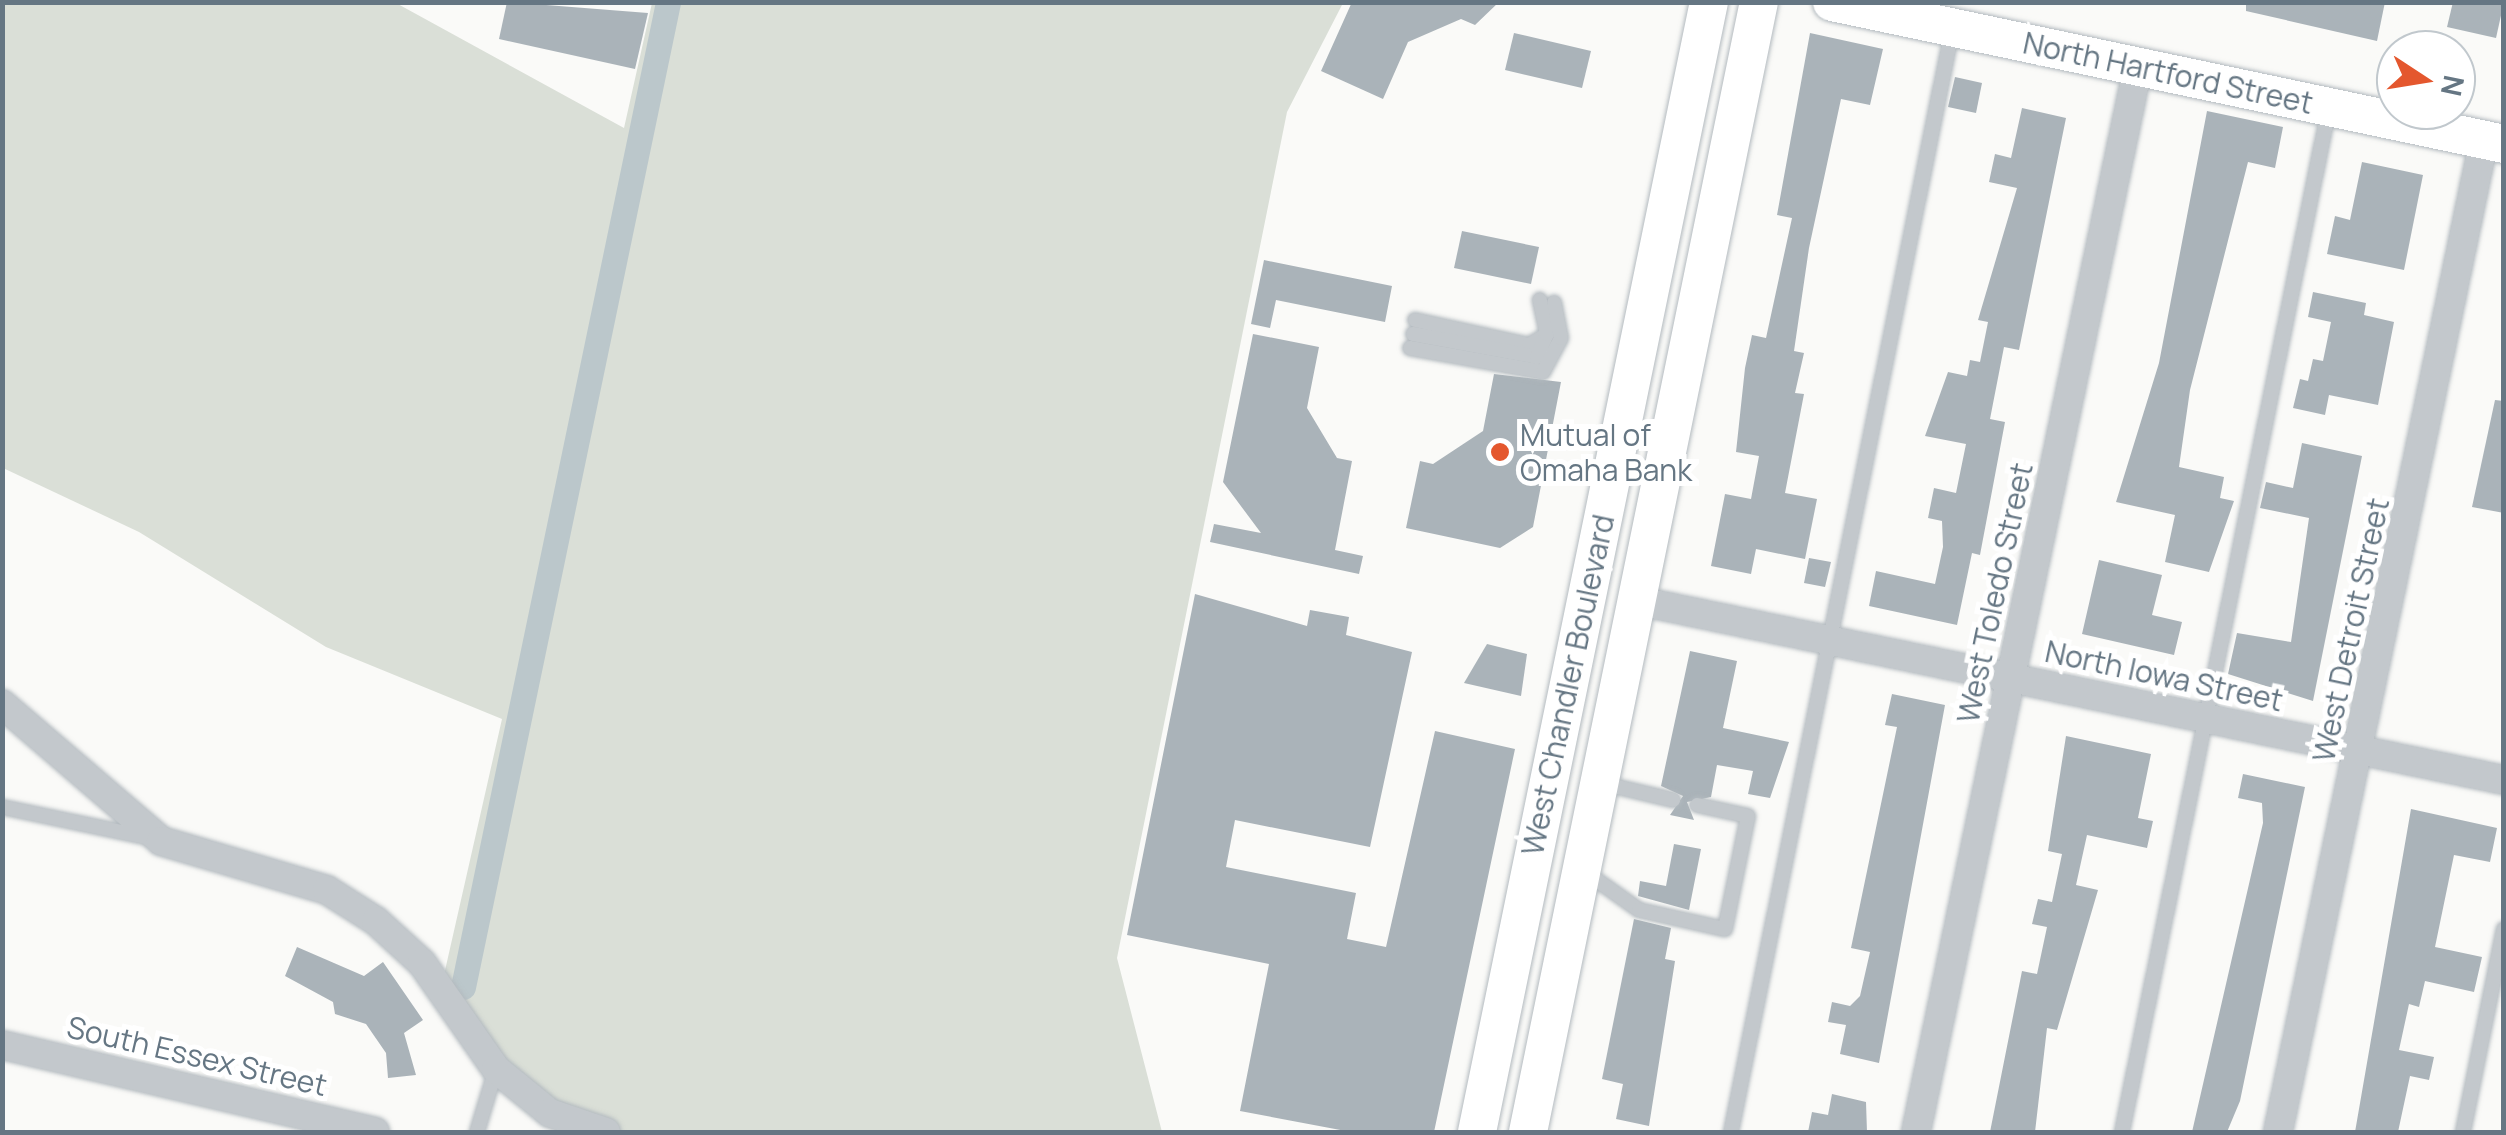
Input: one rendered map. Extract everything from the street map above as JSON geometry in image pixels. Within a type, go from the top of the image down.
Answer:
[{"type":"main road","name":"West Chandler Boulevard","points":[[1477,1132],[1709,2]]},
{"type":"main road","name":"West Chandler Boulevard","points":[[1528,1132],[1596,782],[1759,2]]},
{"type":"main road","name":"North Hartford Street","points":[[1832,2],[2494,142]]},
{"type":"street","name":"West Toledo Street","points":[[1916,1132],[2138,67]]},
{"type":"street","name":"West Detroit Street","points":[[2278,1132],[2494,142]]},
{"type":"street","name":"North Iowa Street","points":[[1634,600],[2504,780]]},
{"type":"street","points":[[2,704],[161,840],[327,890],[376,921],[422,963],[496,1069],[550,1113],[606,1132]]},
{"type":"street","name":"South Essex Street","points":[[2,1046],[375,1132]]},
{"type":"lane","points":[[1731,1132],[1833,640],[1832,606],[1953,28]]},
{"type":"lane","points":[[2122,1132],[2330,108]]},
{"type":"lane","points":[[1547,302],[1561,338],[1543,372],[1413,334],[1529,358],[1547,334],[1547,302]]},
{"type":"lane","points":[[1596,782],[1673,800]]},
{"type":"lane","points":[[1579,868],[1639,910],[1724,929],[1748,816],[1697,805]]},
{"type":"lane","points":[[2,807],[161,840]]},
{"type":"lane","points":[[2463,1132],[2504,929]]},
{"type":"lane","points":[[477,1132],[496,1069]]},
{"type":"shaded area","points":[[3,3],[396,3],[624,128],[652,3],[1343,3],[1287,112],[1117,958],[1162,1132],[606,1132],[550,1113],[439,997],[502,719],[326,647],[139,532],[3,468]]},
{"type":"building","points":[[507,2],[648,13],[635,69],[499,39]]},
{"type":"building","points":[[1352,2],[1499,2],[1475,25],[1461,19],[1408,42],[1383,99],[1321,71]]},
{"type":"building","points":[[2246,2],[2385,2],[2376,41],[2246,11]]},
{"type":"building","points":[[2453,2],[2504,2],[2496,38],[2476,34],[2476,30],[2447,27]]},
{"type":"building","points":[[1514,33],[1591,51],[1582,88],[1505,70]]},
{"type":"building","points":[[1810,33],[1883,49],[1870,105],[1841,99],[1809,248],[1794,351],[1804,353],[1795,393],[1804,394],[1785,493],[1817,499],[1805,559],[1756,549],[1751,574],[1711,566],[1725,494],[1751,499],[1759,456],[1736,452],[1745,368],[1752,335],[1766,338],[1792,218],[1777,215]]},
{"type":"building","points":[[1955,77],[1982,83],[1976,113],[1948,107]]},
{"type":"building","points":[[2022,108],[2066,118],[2019,350],[2004,347],[1990,419],[2005,422],[1980,555],[1972,553],[1957,625],[1869,606],[1876,571],[1935,584],[1943,547],[1942,521],[1928,518],[1934,488],[1956,493],[1966,444],[1925,436],[1948,372],[1967,376],[1970,360],[1980,362],[1988,322],[1978,320],[2017,188],[1989,182],[1995,154],[2011,158]]},
{"type":"building","points":[[2207,111],[2283,127],[2275,168],[2248,162],[2190,390],[2179,467],[2224,477],[2220,498],[2234,501],[2209,572],[2165,562],[2175,515],[2116,502],[2159,363]]},
{"type":"building","points":[[2362,162],[2423,175],[2404,270],[2327,254],[2335,216],[2350,220]]},
{"type":"building","points":[[1462,231],[1539,247],[1531,284],[1454,268]]},
{"type":"building","points":[[1264,260],[1392,286],[1385,322],[1276,300],[1270,328],[1251,324]]},
{"type":"building","points":[[2313,292],[2366,303],[2364,315],[2394,322],[2378,405],[2329,395],[2325,415],[2293,408],[2300,379],[2308,381],[2313,359],[2323,361],[2331,322],[2308,317]]},
{"type":"building","points":[[1253,334],[1319,347],[1307,408],[1337,458],[1352,461],[1335,550],[1363,556],[1359,574],[1210,542],[1214,524],[1261,533],[1223,482]]},
{"type":"building","name":"Mutual of Omaha Bank","points":[[1494,374],[1561,382],[1533,527],[1500,548],[1406,528],[1420,461],[1433,464],[1483,431]]},
{"type":"building","points":[[2495,400],[2504,401],[2504,513],[2472,507]]},
{"type":"building","points":[[2302,443],[2362,456],[2313,701],[2228,674],[2237,633],[2291,642],[2309,518],[2260,508],[2266,482],[2293,488]]},
{"type":"building","points":[[1809,558],[1831,562],[1825,587],[1804,583]]},
{"type":"building","points":[[2099,560],[2162,575],[2152,615],[2182,622],[2174,655],[2082,634]]},
{"type":"building","points":[[1195,594],[1307,626],[1310,610],[1349,617],[1346,635],[1412,652],[1370,847],[1235,820],[1226,867],[1356,893],[1347,939],[1386,947],[1435,731],[1515,749],[1434,1132],[1351,1132],[1240,1111],[1269,964],[1127,935]]},
{"type":"building","points":[[1487,644],[1527,654],[1521,696],[1464,683]]},
{"type":"building","points":[[1690,651],[1737,661],[1723,728],[1789,742],[1770,798],[1748,794],[1753,771],[1717,765],[1711,797],[1687,802],[1694,820],[1670,815],[1683,796],[1661,786]]},
{"type":"building","points":[[1892,694],[1945,705],[1879,1063],[1840,1054],[1846,1025],[1828,1022],[1832,1002],[1850,1006],[1860,996],[1870,952],[1851,948],[1897,727],[1885,725]]},
{"type":"building","points":[[2066,736],[2151,754],[2138,818],[2153,821],[2147,848],[2087,835],[2076,885],[2098,890],[2057,1030],[2047,1028],[2035,1132],[1990,1132],[2022,971],[2037,974],[2047,927],[2032,924],[2038,899],[2052,902],[2062,854],[2048,851]]},
{"type":"building","points":[[2243,774],[2305,787],[2240,1101],[2227,1132],[2192,1132],[2263,823],[2262,803],[2238,798]]},
{"type":"building","points":[[2411,809],[2497,828],[2490,862],[2454,855],[2435,947],[2482,957],[2474,992],[2425,981],[2419,1007],[2409,1004],[2399,1050],[2434,1057],[2429,1080],[2410,1076],[2398,1132],[2355,1132]]},
{"type":"building","points":[[1674,844],[1701,849],[1689,910],[1638,896],[1640,881],[1666,886]]},
{"type":"building","points":[[1634,919],[1671,928],[1665,959],[1675,961],[1649,1126],[1616,1119],[1623,1084],[1602,1079]]},
{"type":"building","points":[[297,947],[364,976],[383,962],[423,1020],[404,1033],[416,1075],[388,1078],[386,1053],[366,1024],[335,1014],[333,1002],[285,976]]},
{"type":"building","points":[[1832,1094],[1866,1102],[1867,1132],[1808,1132],[1812,1112],[1828,1115]]},
{"type":"waterway","points":[[463,987],[668,2]]},
{"type":"place","name":"Mutual of Omaha Bank","points":[[1500,452]]}]
